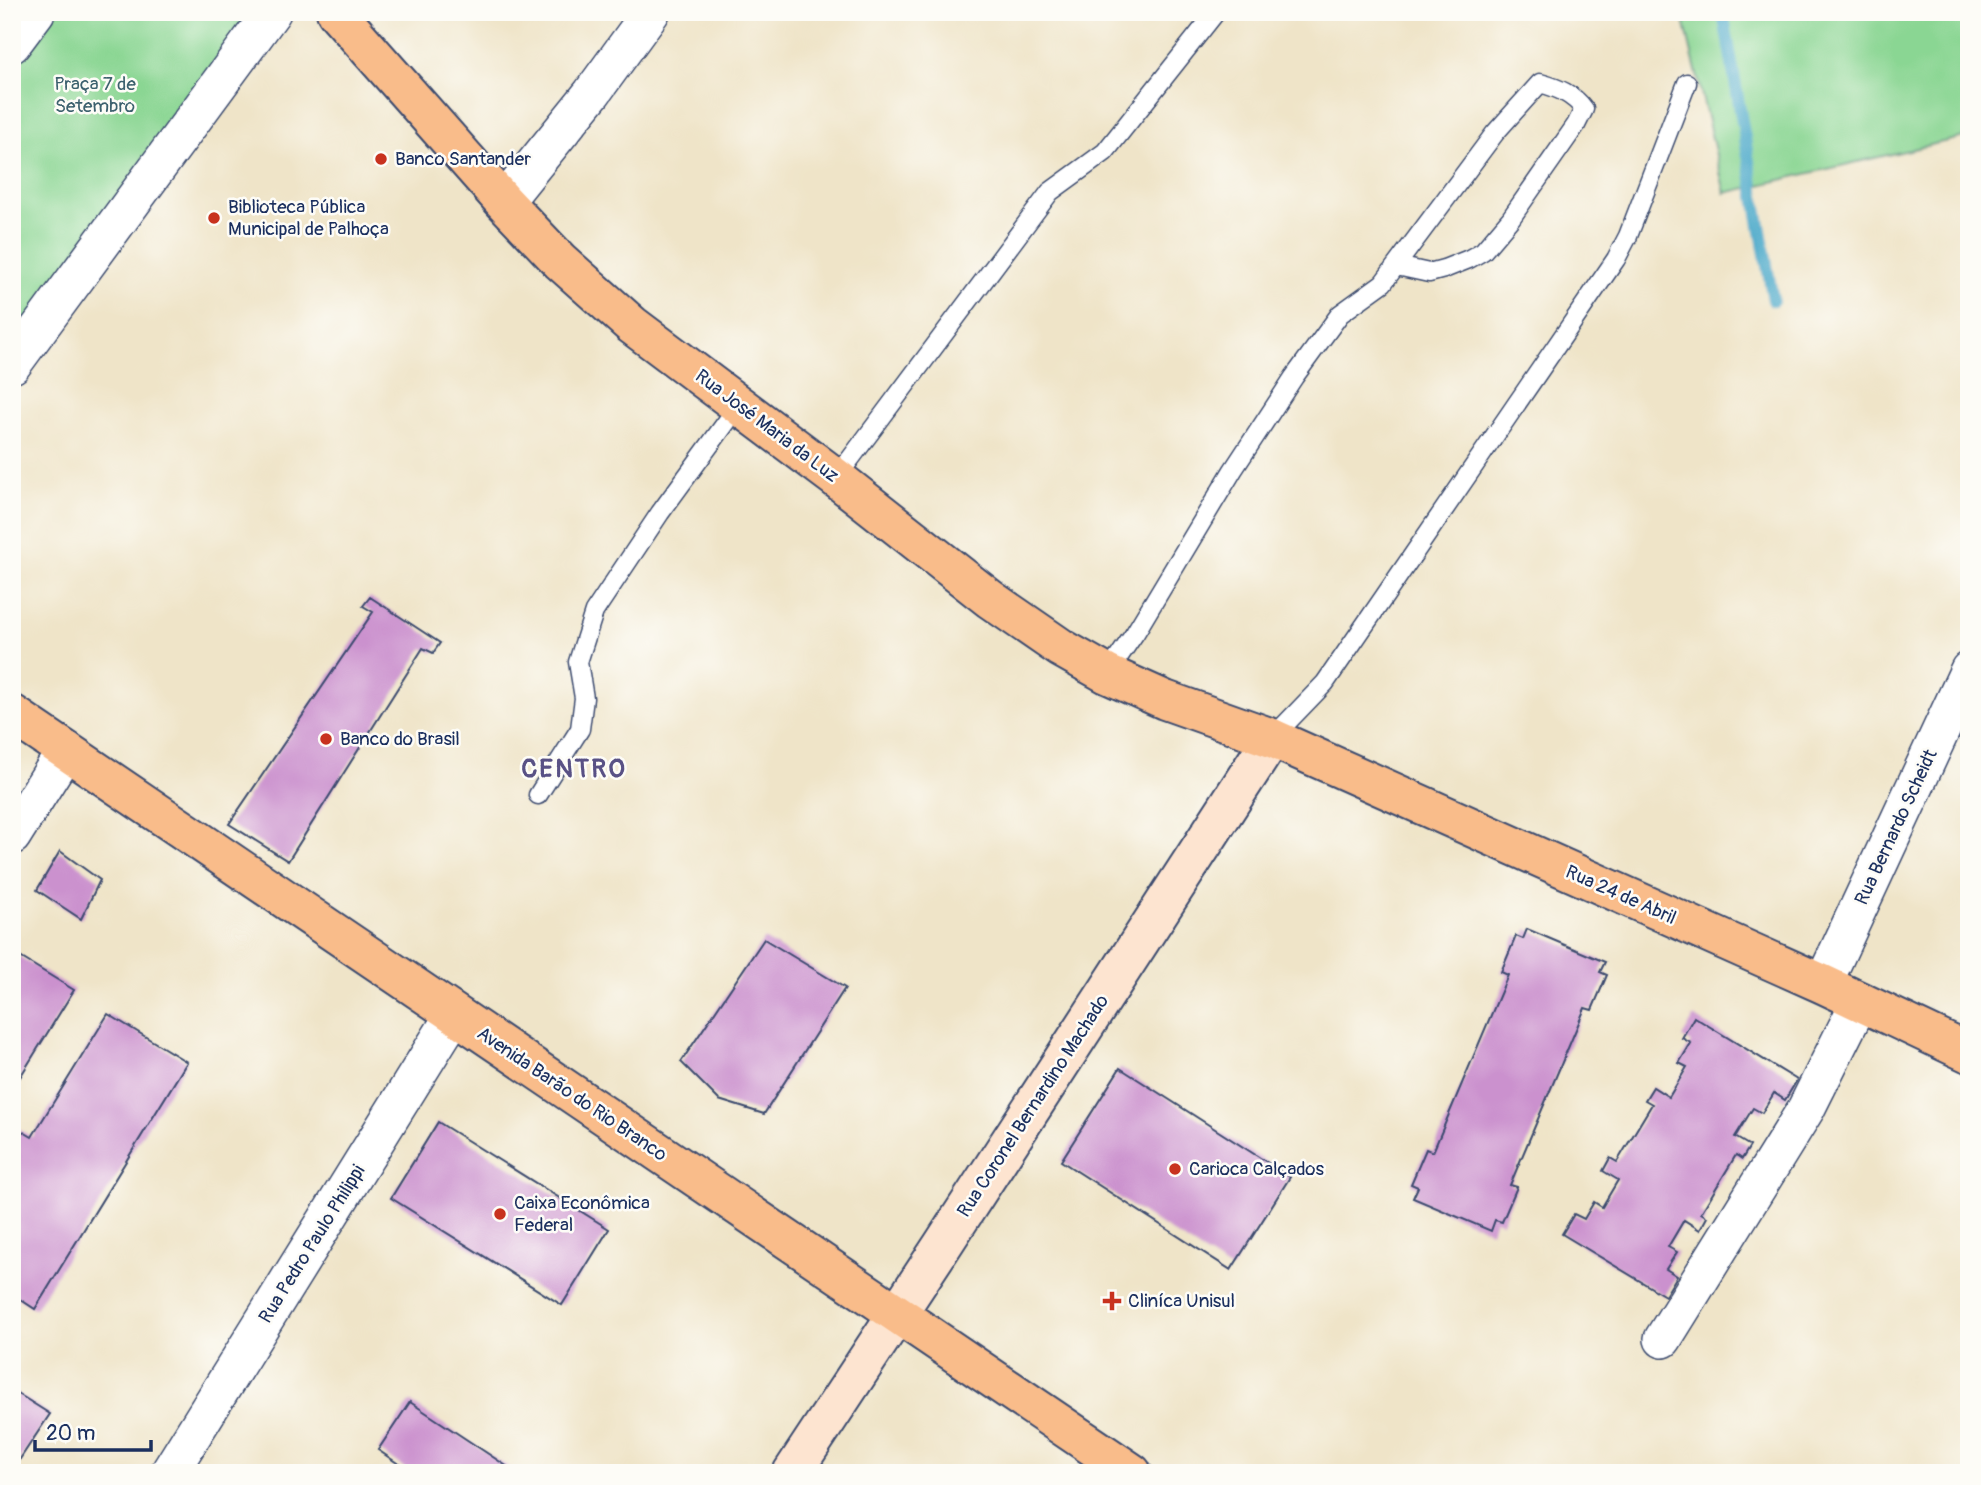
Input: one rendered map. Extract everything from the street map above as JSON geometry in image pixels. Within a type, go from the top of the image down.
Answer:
[{"type":"main road","name":"Rua José Maria da Luz","points":[[337,12],[504,202],[560,261],[632,325],[836,478],[990,599],[1061,648],[1107,674],[1165,700],[1272,738]]},
{"type":"main road","name":"Avenida Barão do Rio Branco","points":[[12,715],[1132,1473]]},
{"type":"main road","name":"Rua 24 de Abril","points":[[1272,738],[1823,984],[1969,1053]]},
{"type":"street","points":[[12,44],[36,12]]},
{"type":"street","points":[[12,365],[272,12]]},
{"type":"street","points":[[504,202],[592,93],[651,12]]},
{"type":"street","name":"Rua Bernardo Scheidt","points":[[1823,984],[1969,670]]},
{"type":"street","name":"Rua Coronel Bernardino Machado","points":[[792,1473],[1272,738]]},
{"type":"street","points":[[12,836],[66,750]]},
{"type":"street","points":[[1662,1339],[1807,1109],[1860,1001]]},
{"type":"street","name":"Rua Pedro Paulo Philippi","points":[[169,1473],[454,1015]]},
{"type":"lane","points":[[836,478],[1050,192],[1105,152],[1216,12]]},
{"type":"lane","points":[[1107,674],[1293,377],[1340,314],[1383,284],[1495,133],[1540,83],[1557,88],[1577,99],[1584,109],[1576,125],[1511,218],[1483,251],[1444,269],[1429,272],[1397,266]]},
{"type":"lane","points":[[1272,738],[1325,682],[1616,259],[1628,236],[1687,83]]},
{"type":"lane","points":[[538,795],[580,729],[584,698],[578,662],[594,612],[660,513],[739,405]]},
{"type":"green space","name":"Praça 7 de Setembro","points":[[54,12],[257,12],[12,347],[12,69]]},
{"type":"green space","points":[[1682,12],[1969,12],[1969,136],[1725,193]]},
{"type":"building","name":"Banco do Brasil","points":[[370,597],[440,643],[433,653],[423,648],[288,861],[229,824],[373,612],[363,606]]},
{"type":"building","points":[[60,851],[100,880],[81,919],[37,890]]},
{"type":"building","points":[[1527,929],[1605,962],[1600,972],[1607,975],[1592,1010],[1585,1008],[1510,1185],[1517,1187],[1502,1222],[1495,1220],[1491,1231],[1413,1198],[1418,1187],[1411,1184],[1426,1149],[1433,1152],[1508,975],[1501,972],[1516,936],[1523,939]]},
{"type":"building","points":[[764,939],[845,988],[764,1114],[719,1100],[681,1062]]},
{"type":"building","points":[[12,952],[74,990],[12,1090]]},
{"type":"building","points":[[108,1014],[187,1062],[35,1309],[12,1294],[12,1125],[32,1137]]},
{"type":"building","points":[[1694,1017],[1797,1080],[1785,1100],[1774,1093],[1762,1113],[1753,1108],[1735,1137],[1750,1146],[1742,1159],[1736,1155],[1701,1213],[1707,1217],[1700,1230],[1684,1220],[1668,1247],[1677,1252],[1666,1269],[1677,1276],[1665,1296],[1562,1234],[1574,1214],[1584,1219],[1594,1202],[1602,1207],[1618,1180],[1603,1171],[1610,1158],[1617,1162],[1652,1104],[1645,1100],[1653,1087],[1669,1097],[1687,1067],[1679,1063],[1691,1043],[1682,1038]]},
{"type":"building","name":"Carioca Calçados","points":[[1120,1068],[1290,1177],[1231,1270],[1061,1161]]},
{"type":"building","name":"Caixa Econômica Federal","points":[[438,1122],[609,1229],[562,1305],[391,1198]]},
{"type":"building","points":[[12,1390],[50,1414],[12,1471]]},
{"type":"building","points":[[410,1402],[517,1473],[412,1473],[378,1450]]},
{"type":"waterway","points":[[1723,12],[1773,300]]},
{"type":"place","name":"Banco Santander","points":[[381,159]]},
{"type":"place","name":"Biblioteca Pública Municipal de Palhoça","points":[[214,218]]},
{"type":"place","name":"Banco do Brasil","points":[[326,739]]},
{"type":"place","name":"Carioca Calçados","points":[[1175,1169]]},
{"type":"place","name":"Caixa Econômica Federal","points":[[500,1214]]},
{"type":"place","name":"Cliníca Unisul","points":[[1112,1301]]},
{"type":"district","name":"CENTRO","points":[[574,769]]}]
